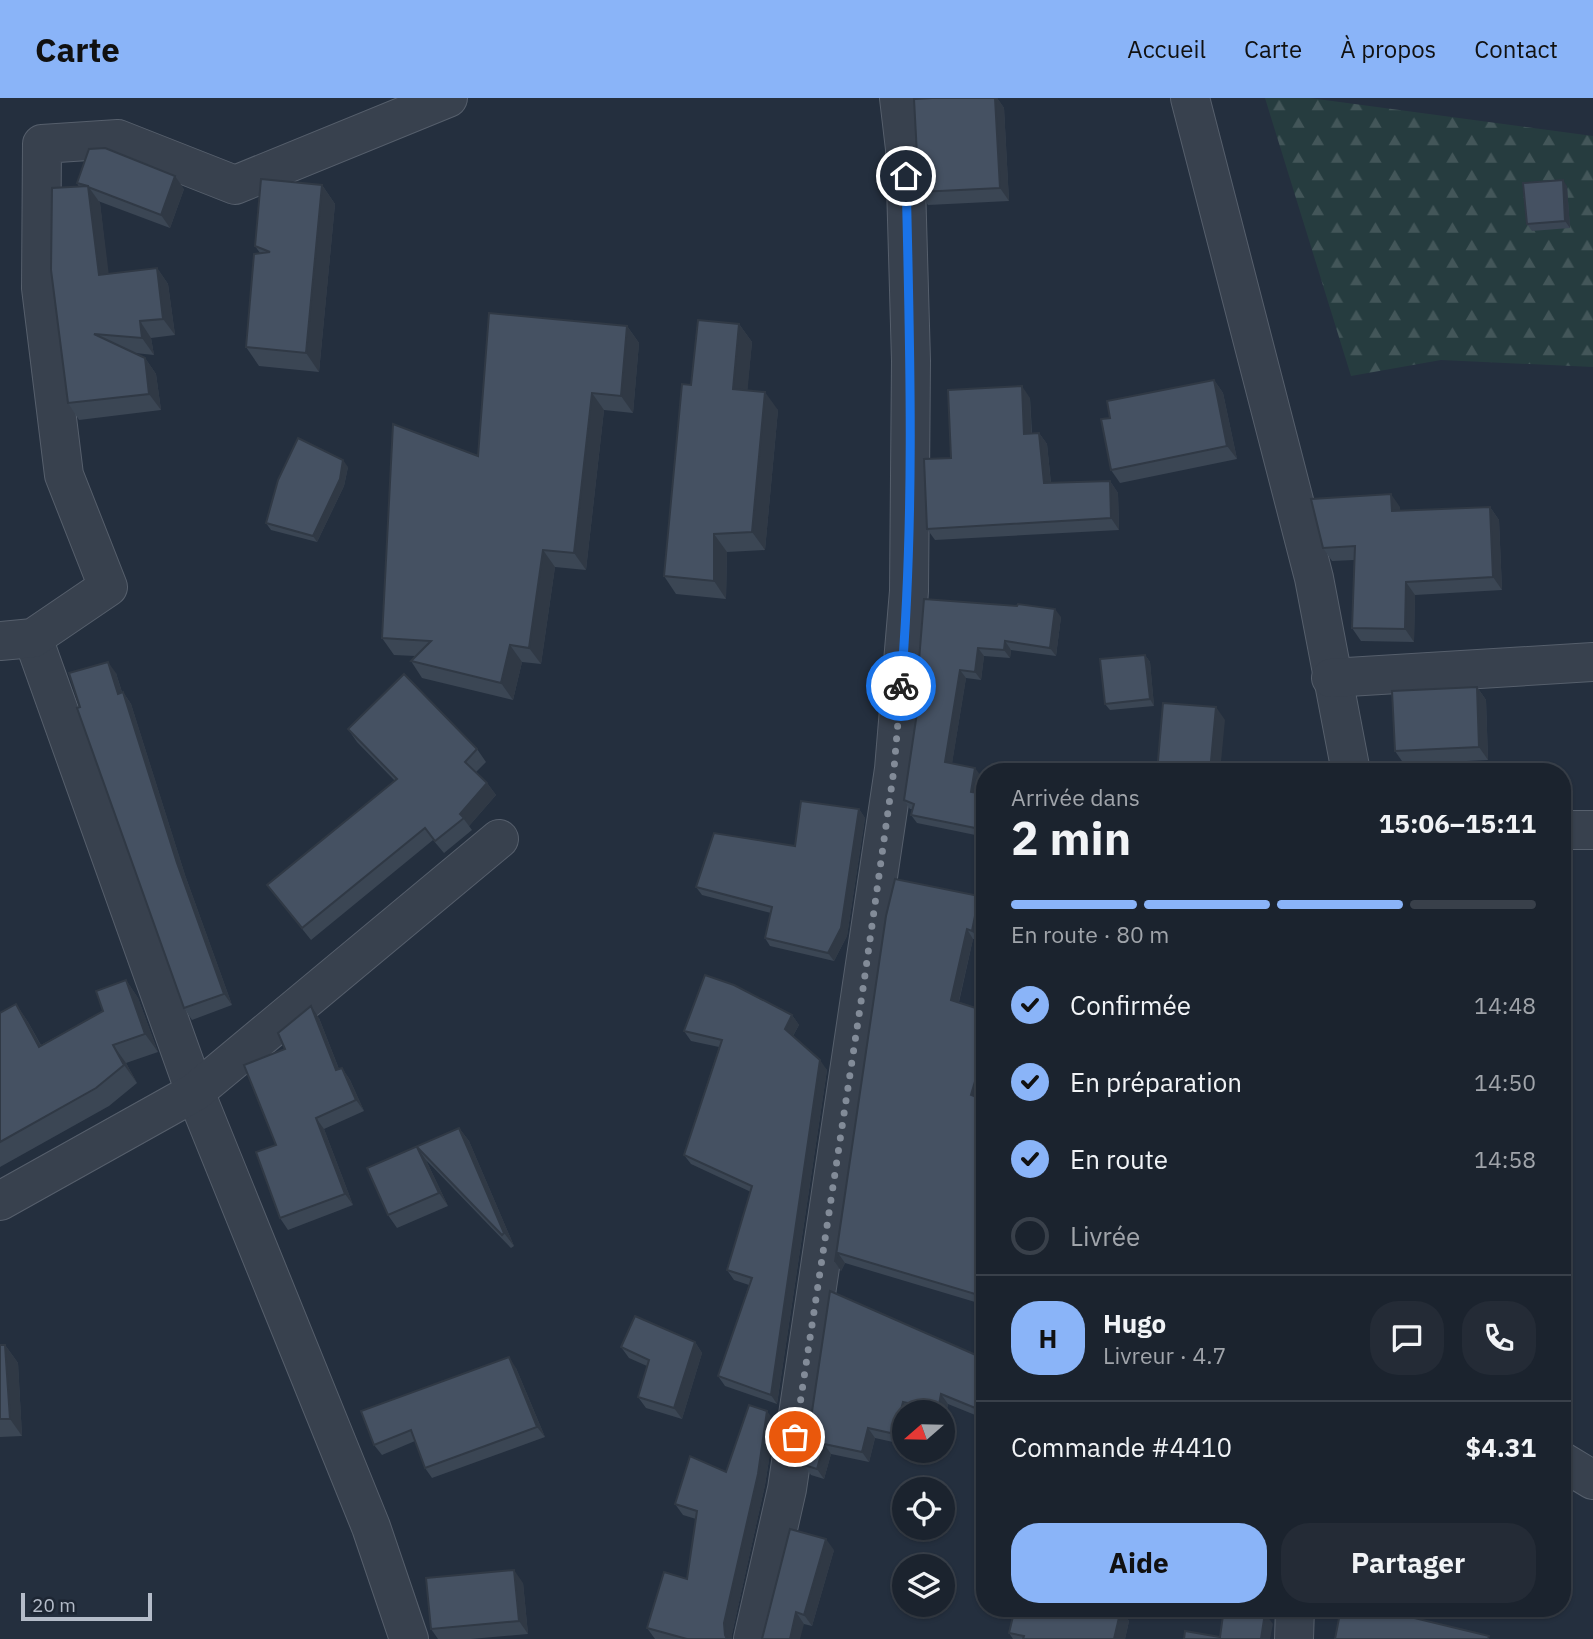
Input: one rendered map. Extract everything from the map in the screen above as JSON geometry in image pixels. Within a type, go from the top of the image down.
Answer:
[{"type":"street","points":[[409,1639],[371,1527],[16,639],[108,587],[64,475],[41,288],[42,144],[118,139],[234,185],[448,98]]},
{"type":"street","points":[[753,1639],[787,1489],[894,769],[909,578],[911,361],[905,149],[899,98]]},
{"type":"street","points":[[1190,98],[1314,578],[1349,763]]},
{"type":"street","points":[[1331,678],[1593,662]]},
{"type":"street","points":[[1571,830],[1593,830]]},
{"type":"street","points":[[0,1201],[195,1092],[499,839]]},
{"type":"street","points":[[1571,1467],[1593,1480]]},
{"type":"street","points":[[1294,1639],[1295,1617]]},
{"type":"green space","points":[[1265,98],[1310,98],[1593,136],[1593,367],[1441,360],[1351,376]]},
{"type":"building","points":[[995,98],[1000,188],[919,192],[914,99]]},
{"type":"building","points":[[105,148],[175,176],[161,215],[77,183],[89,149]]},
{"type":"building","points":[[261,179],[322,185],[306,353],[246,347],[254,254],[270,252],[255,246]]},
{"type":"building","points":[[1563,180],[1565,221],[1527,224],[1523,183]]},
{"type":"building","points":[[88,186],[99,275],[157,268],[163,319],[140,321],[142,338],[94,334],[145,358],[149,394],[68,403],[51,270],[52,188]]},
{"type":"building","points":[[489,313],[627,326],[621,396],[592,393],[574,553],[543,550],[529,648],[510,645],[501,683],[411,661],[431,641],[382,638],[393,424],[478,456]]},
{"type":"building","points":[[698,320],[739,324],[733,389],[765,392],[752,532],[714,534],[714,581],[664,576],[682,384],[691,385]]},
{"type":"building","points":[[1214,380],[1227,446],[1111,470],[1101,419],[1110,418],[1107,401]]},
{"type":"building","points":[[1022,386],[1024,434],[1039,433],[1044,483],[1110,481],[1111,518],[927,529],[924,459],[951,458],[948,390]]},
{"type":"building","points":[[298,438],[343,460],[340,479],[313,536],[266,523],[278,480]]},
{"type":"building","points":[[1391,494],[1392,511],[1490,507],[1493,577],[1406,582],[1405,629],[1352,628],[1355,546],[1323,548],[1311,499]]},
{"type":"building","points":[[924,599],[1018,604],[1055,609],[1050,648],[1005,641],[1004,650],[978,648],[975,672],[960,670],[945,762],[975,768],[971,792],[976,793],[976,828],[911,815],[914,804],[904,800],[921,686],[917,685]]},
{"type":"building","points":[[1145,655],[1150,699],[1105,704],[1100,659]]},
{"type":"building","points":[[108,662],[118,694],[123,692],[177,863],[224,994],[184,1008],[77,708],[80,707],[69,673]]},
{"type":"building","points":[[404,674],[477,749],[465,762],[487,783],[460,814],[464,818],[435,841],[425,828],[302,928],[267,885],[397,779],[348,729]]},
{"type":"building","points":[[1477,687],[1479,747],[1395,751],[1392,691]]},
{"type":"building","points":[[1163,703],[1216,707],[1211,763],[1158,763]]},
{"type":"building","points":[[801,801],[859,809],[841,928],[828,953],[765,938],[772,907],[696,887],[714,833],[795,846]]},
{"type":"building","points":[[895,879],[976,895],[972,931],[967,929],[951,1000],[976,1008],[976,1078],[971,1095],[976,1097],[976,1294],[838,1253],[835,1262],[886,916]]},
{"type":"building","points":[[705,975],[734,985],[792,1015],[785,1029],[820,1060],[771,1395],[718,1376],[752,1278],[727,1270],[752,1186],[684,1155],[722,1040],[684,1031]]},
{"type":"building","points":[[126,980],[145,1034],[113,1045],[124,1065],[96,1088],[0,1142],[0,1013],[16,1004],[39,1047],[103,1011],[96,991]]},
{"type":"building","points":[[311,1006],[336,1070],[342,1068],[356,1100],[316,1118],[345,1194],[280,1218],[256,1152],[276,1145],[244,1065],[285,1049],[278,1033]]},
{"type":"building","points":[[459,1128],[504,1233],[502,1235],[417,1147],[439,1193],[388,1215],[367,1168]]},
{"type":"building","points":[[830,1291],[976,1355],[976,1408],[941,1394],[940,1400],[892,1400],[892,1433],[868,1428],[862,1452],[824,1444],[817,1469],[804,1465]]},
{"type":"building","points":[[635,1316],[695,1342],[674,1408],[638,1397],[649,1360],[621,1347]]},
{"type":"building","points":[[0,1345],[5,1345],[10,1419],[0,1419]]},
{"type":"building","points":[[509,1357],[537,1427],[425,1468],[411,1430],[374,1445],[361,1411]]},
{"type":"building","points":[[749,1405],[767,1411],[758,1474],[724,1623],[727,1639],[687,1639],[647,1628],[664,1572],[687,1579],[697,1511],[675,1504],[690,1456],[726,1472]]},
{"type":"building","points":[[790,1529],[826,1539],[804,1615],[796,1612],[790,1639],[762,1639]]},
{"type":"building","points":[[514,1570],[519,1621],[431,1629],[426,1578]]},
{"type":"building","points":[[1013,1617],[1119,1617],[1114,1639],[1023,1639],[1024,1636],[1009,1633]]},
{"type":"building","points":[[1223,1617],[1264,1617],[1261,1639],[1184,1639],[1185,1631],[1220,1637]]},
{"type":"building","points":[[1339,1617],[1410,1617],[1489,1636],[1488,1639],[1335,1639]]},
{"type":"way so far","points":[[795,1437],[864,982],[894,769],[901,686]]},
{"type":"route","points":[[901,686],[909,591],[911,361],[906,176]]}]
